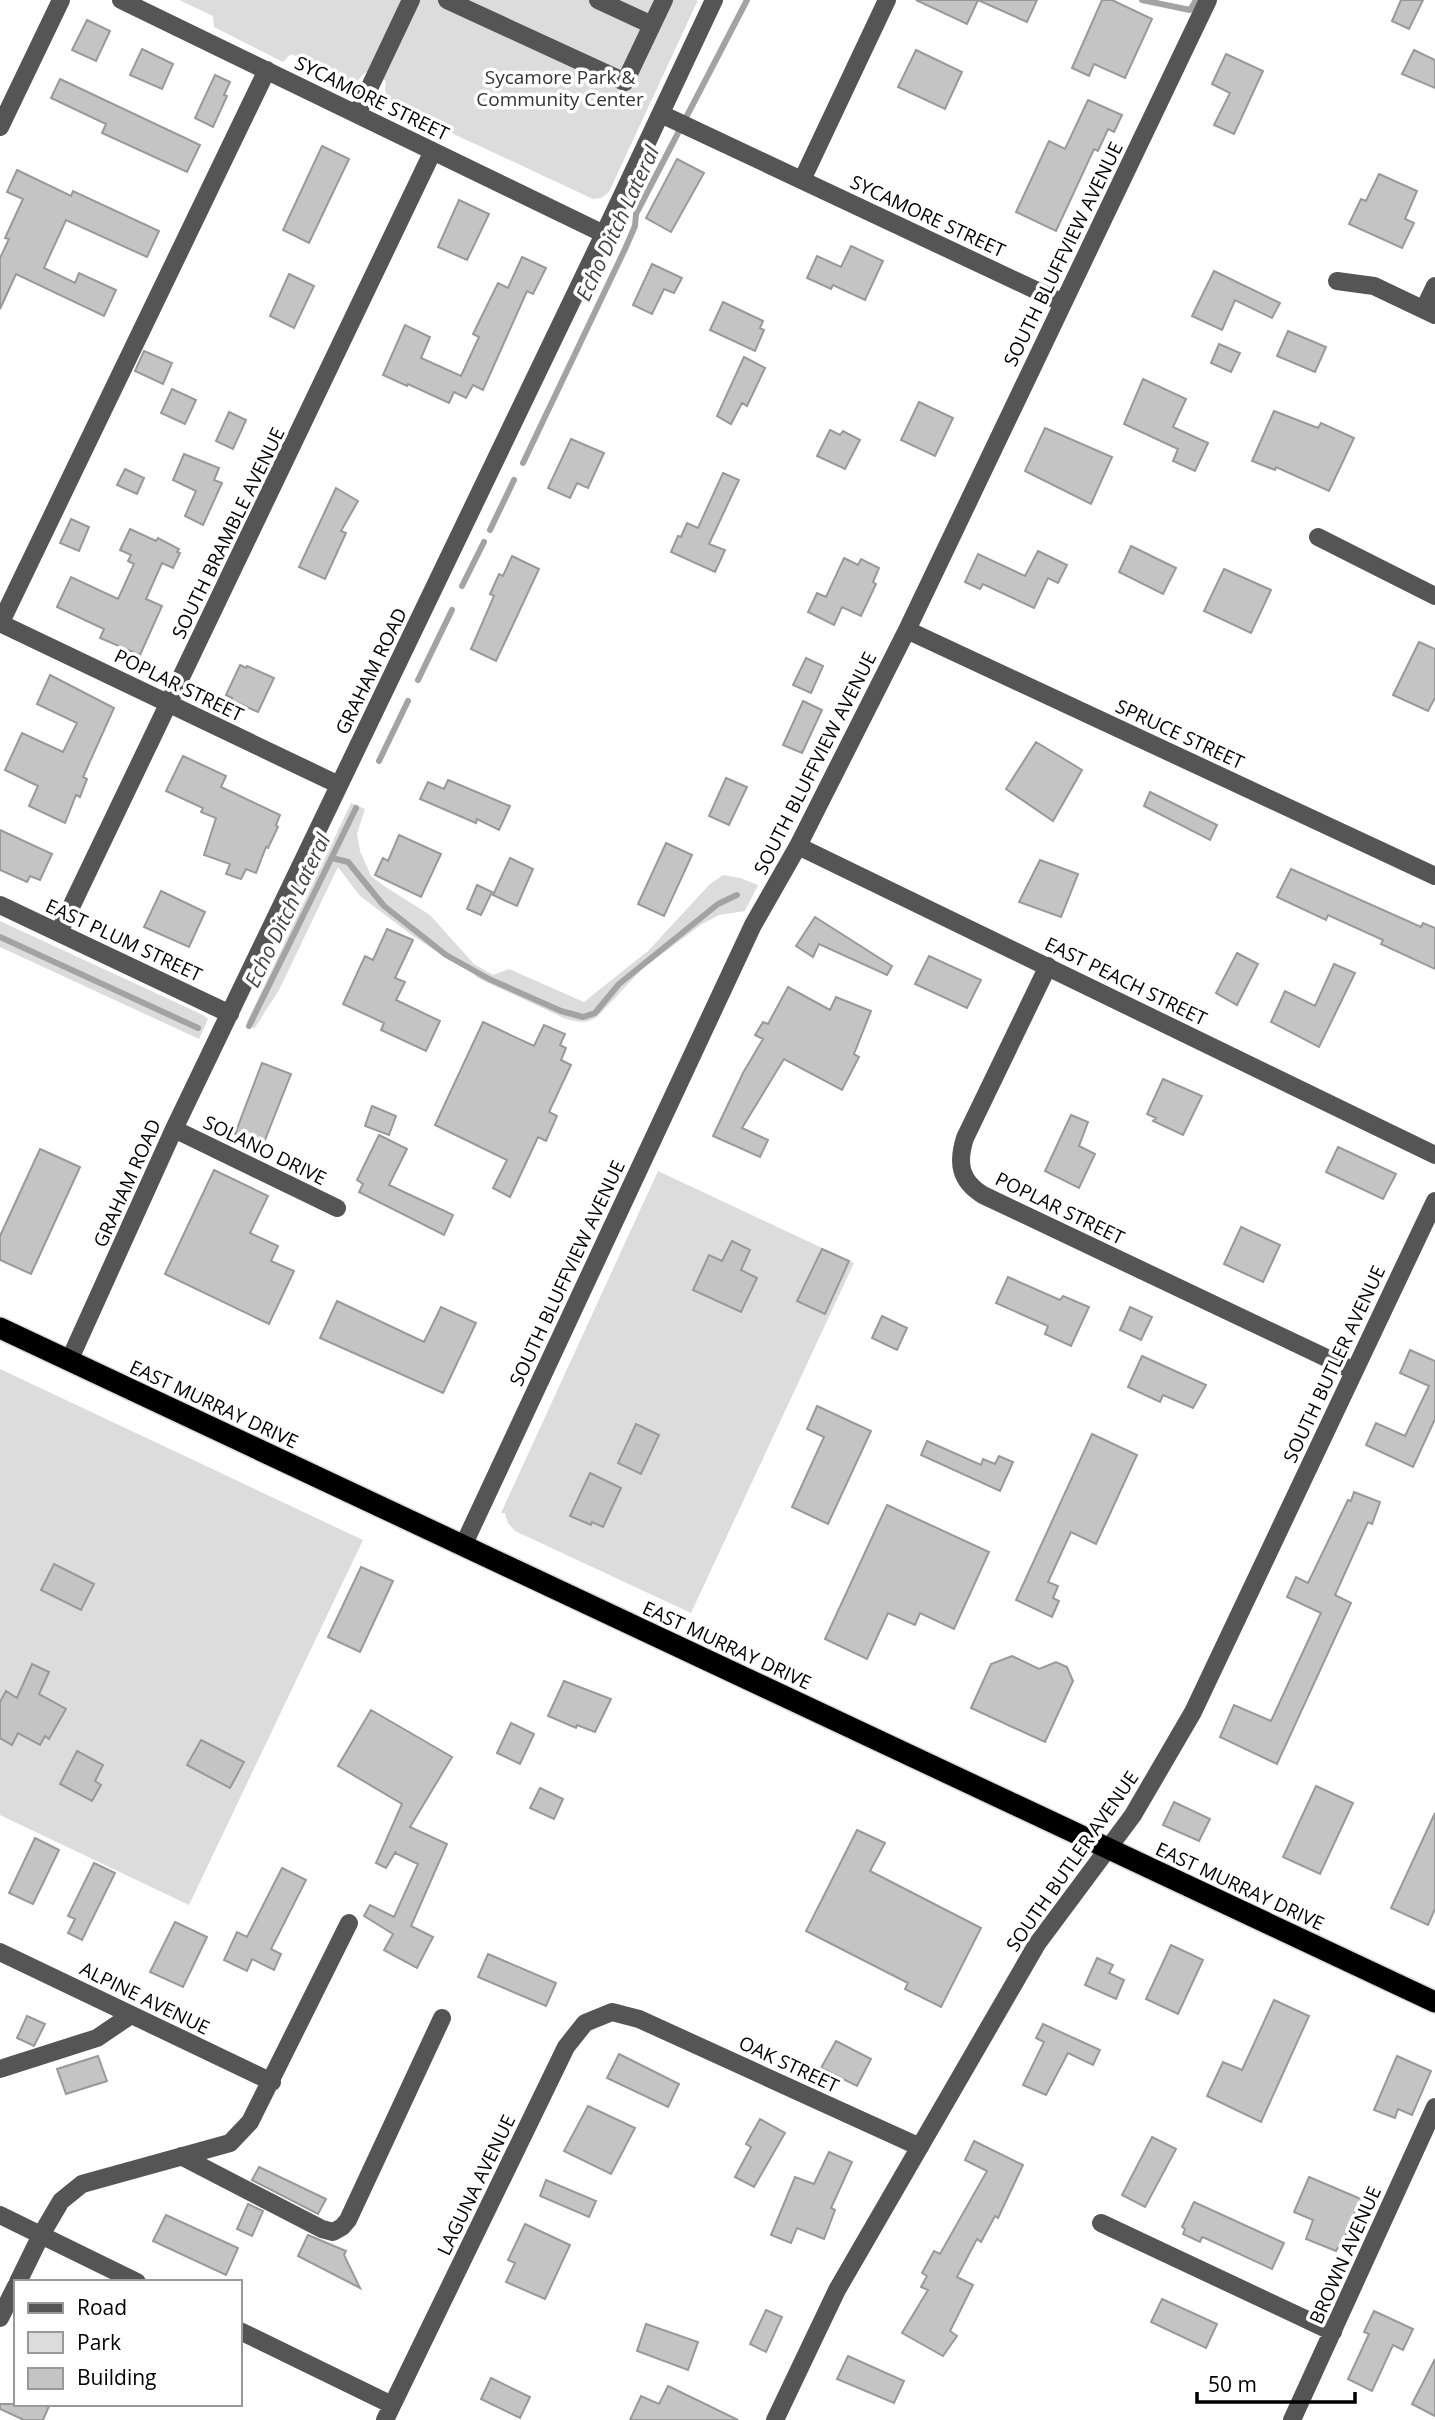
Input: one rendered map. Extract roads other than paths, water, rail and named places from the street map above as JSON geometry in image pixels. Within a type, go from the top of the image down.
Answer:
[{"type":"highway","name":"EAST MURRAY DRIVE","points":[[0,1328],[1435,2002]]},
{"type":"street","points":[[0,127],[61,0]]},
{"type":"street","name":"SYCAMORE STREET","points":[[121,0],[604,234]]},
{"type":"street","points":[[357,114],[411,0]]},
{"type":"street","points":[[447,0],[625,82],[664,0]]},
{"type":"street","points":[[598,0],[652,25]]},
{"type":"street","name":"GRAHAM ROAD","points":[[69,1361],[174,1129],[714,0]]},
{"type":"street","points":[[802,180],[887,0]]},
{"type":"street","name":"SOUTH BLUFFVIEW AVENUE","points":[[463,1546],[747,937],[798,846],[907,630],[1208,0]]},
{"type":"street","points":[[0,623],[267,70]]},
{"type":"street","name":"SYCAMORE STREET","points":[[661,114],[1062,303]]},
{"type":"street","name":"SOUTH BRAMBLE AVENUE","points":[[59,932],[433,151]]},
{"type":"street","points":[[1338,281],[1374,286],[1429,312],[1435,286]]},
{"type":"street","points":[[1318,537],[1435,596]]},
{"type":"street","name":"POPLAR STREET","points":[[0,623],[339,785]]},
{"type":"street","name":"SPRUCE STREET","points":[[907,630],[1435,876]]},
{"type":"street","name":"EAST PEACH STREET","points":[[798,846],[1435,1155]]},
{"type":"street","name":"EAST PLUM STREET","points":[[0,905],[230,1014]]},
{"type":"street","name":"POPLAR STREET","points":[[1048,966],[965,1138],[960,1159],[961,1172],[966,1182],[983,1195],[1353,1371]]},
{"type":"street","name":"SOLANO DRIVE","points":[[174,1129],[337,1208]]},
{"type":"street","name":"SOUTH BUTLER AVENUE","points":[[775,2420],[837,2290],[1037,1944],[1133,1815],[1194,1712],[1435,1201]]},
{"type":"street","points":[[19,2280],[61,2201],[82,2184],[230,2143],[250,2122],[349,1923]]},
{"type":"street","name":"ALPINE AVENUE","points":[[0,1952],[272,2082]]},
{"type":"street","name":"LAGUNA AVENUE","points":[[389,2413],[566,2047],[585,2023],[612,2012],[639,2019]]},
{"type":"street","points":[[0,2069],[97,2038],[131,2015]]},
{"type":"street","points":[[181,2156],[322,2229],[333,2232],[348,2220],[442,2018]]},
{"type":"street","name":"OAK STREET","points":[[639,2019],[920,2147]]},
{"type":"street","name":"BROWN AVENUE","points":[[1292,2420],[1435,2107]]},
{"type":"street","points":[[0,2215],[133,2280]]},
{"type":"street","points":[[1101,2223],[1333,2332]]},
{"type":"street","points":[[0,2318],[14,2290]]},
{"type":"street","points":[[242,2332],[389,2413]]},
{"type":"waterway","name":"Echo Ditch Lateral","points":[[523,463],[625,249],[635,226],[636,214],[747,0]]},
{"type":"waterway","name":"Echo Ditch Lateral","points":[[1142,0],[1190,10],[1196,0]]},
{"type":"waterway","name":"Echo Ditch Lateral","points":[[490,530],[514,480]]},
{"type":"waterway","name":"Echo Ditch Lateral","points":[[462,586],[484,542]]},
{"type":"waterway","name":"Echo Ditch Lateral","points":[[418,680],[452,610]]},
{"type":"waterway","name":"Echo Ditch Lateral","points":[[379,761],[408,701]]},
{"type":"waterway","name":"Echo Ditch Lateral","points":[[249,1026],[356,808]]},
{"type":"waterway","points":[[332,858],[348,862],[384,906],[446,955],[489,979],[561,1011],[583,1017],[595,1013],[619,984],[718,904],[737,895]]},
{"type":"waterway","name":"Echo Ditch Lateral","points":[[0,937],[198,1028]]},
{"type":"park label","name":"Sycamore Park & Community Center","points":[[560,88]]}]
